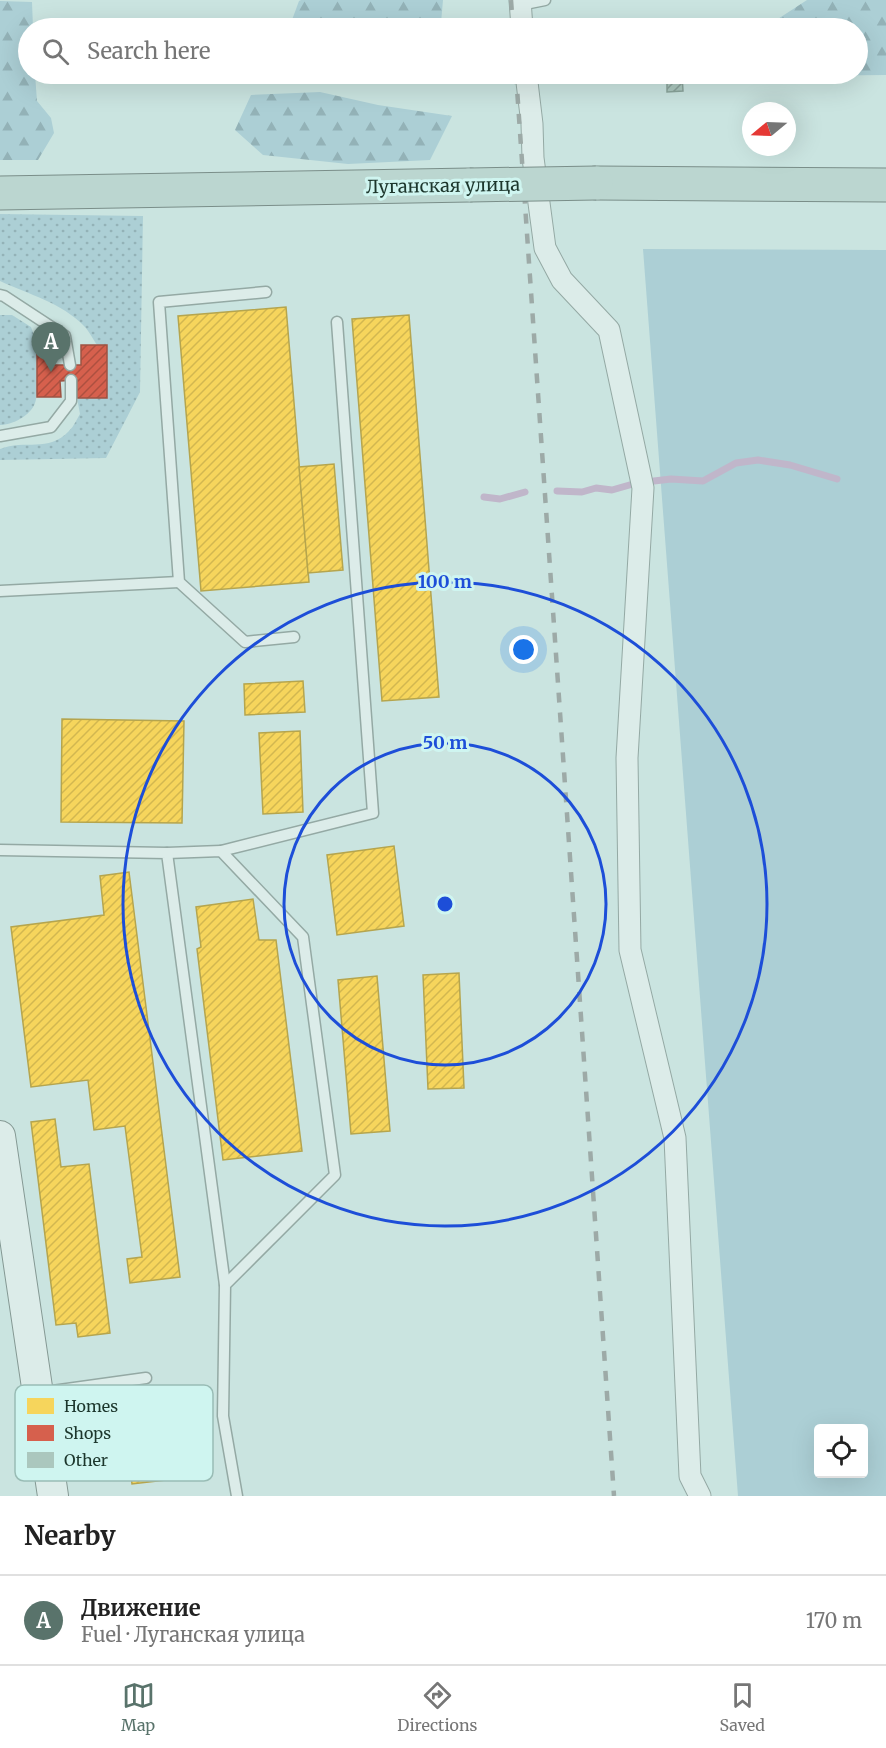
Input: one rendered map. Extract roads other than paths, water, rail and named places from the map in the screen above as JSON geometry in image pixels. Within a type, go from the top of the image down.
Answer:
[{"type":"highway","name":"Луганская улица","points":[[0,193],[596,183],[886,185]]},
{"type":"street","points":[[520,3],[521,18]]},
{"type":"street","points":[[527,84],[544,248],[562,280],[609,330],[643,488],[627,758],[630,950],[675,1138],[690,1476],[700,1496]]},
{"type":"street","points":[[0,1136],[37,1385]]},
{"type":"street","points":[[51,1481],[53,1496]]},
{"type":"lane","points":[[520,3],[545,0]]},
{"type":"lane","points":[[266,292],[159,302],[179,582],[244,642],[294,637]]},
{"type":"lane","points":[[0,295],[65,336],[70,365]]},
{"type":"lane","points":[[0,850],[167,853],[221,851],[373,813],[337,322]]},
{"type":"lane","points":[[0,436],[51,427],[71,401],[71,380]]},
{"type":"lane","points":[[0,591],[179,582]]},
{"type":"lane","points":[[221,851],[303,936],[335,1175],[225,1285]]},
{"type":"lane","points":[[167,853],[225,1285],[223,1416],[237,1496]]},
{"type":"lane","points":[[96,1385],[146,1378]]},
{"type":"waterway","points":[[654,481],[671,479],[703,481],[736,463],[758,460],[790,465],[837,479]]},
{"type":"waterway","points":[[557,491],[582,492],[596,488],[612,490],[633,484]]},
{"type":"waterway","points":[[484,497],[500,499],[525,492]]},
{"type":"railway","points":[[511,0],[512,18]]},
{"type":"railway","points":[[517,84],[614,1496]]},
{"type":"place","name":"Движение","points":[[51,372]]}]
